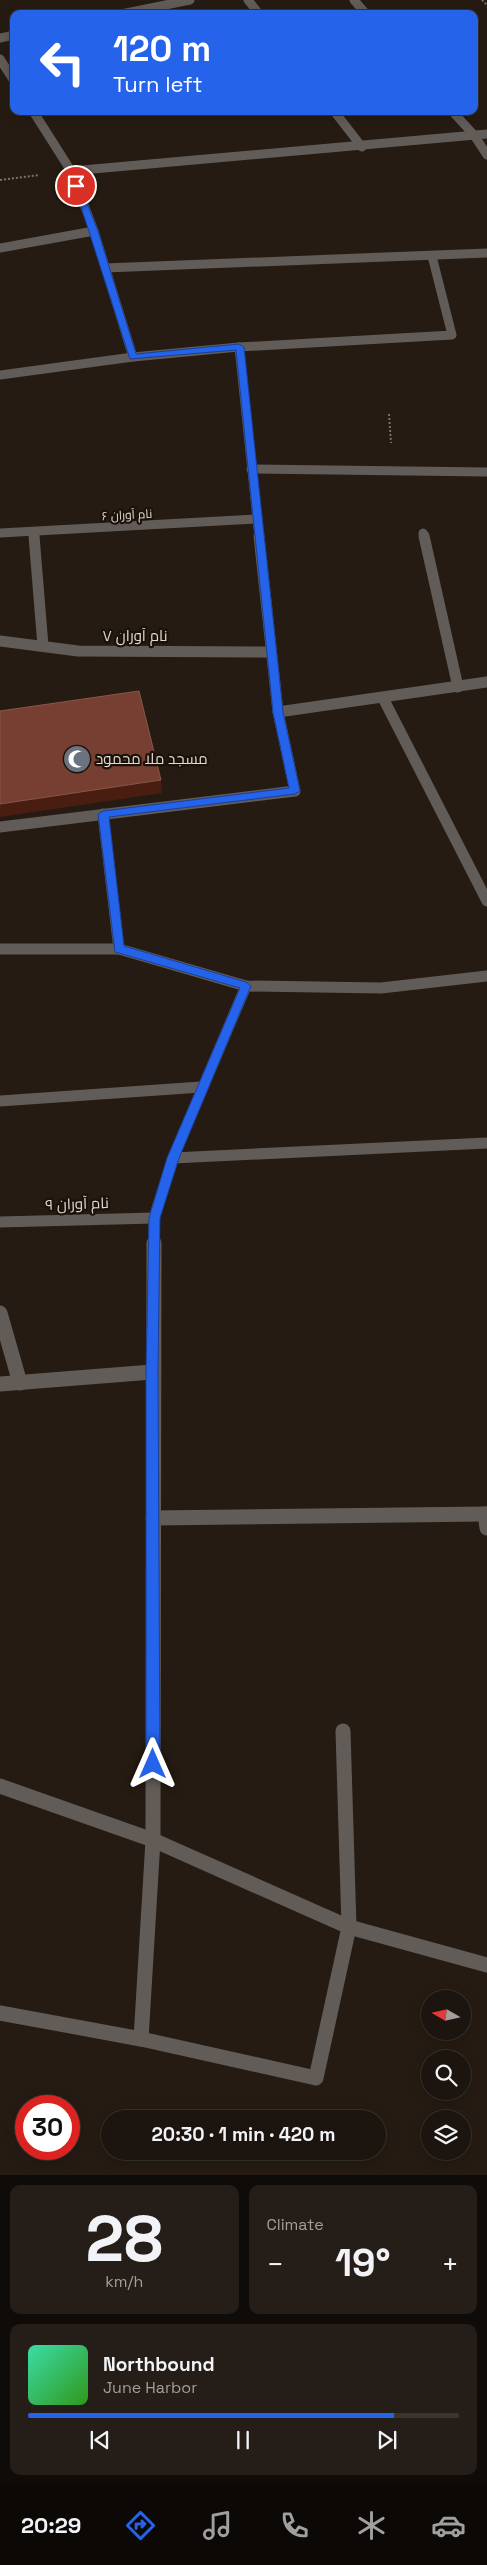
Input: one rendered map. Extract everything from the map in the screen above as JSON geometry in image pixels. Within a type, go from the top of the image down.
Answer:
[{"type":"street","points":[[141,10],[190,0]]},
{"type":"street","points":[[354,0],[363,10]]},
{"type":"street","points":[[0,59],[10,75]]},
{"type":"street","points":[[36,115],[71,171],[94,231],[133,357]]},
{"type":"street","points":[[337,115],[362,147]]},
{"type":"street","points":[[456,115],[474,136],[487,155]]},
{"type":"street","points":[[71,171],[362,147],[487,134]]},
{"type":"street","points":[[0,248],[94,231]]},
{"type":"street","points":[[105,268],[432,256],[487,252]]},
{"type":"street","points":[[0,375],[133,357],[239,347],[452,334],[432,256]]},
{"type":"street","points":[[0,827],[295,791],[278,712],[239,347]]},
{"type":"street","points":[[251,469],[487,472]]},
{"type":"street","name":"نام آوران ۶","points":[[0,534],[256,520]]},
{"type":"street","points":[[34,533],[43,646]]},
{"type":"street","points":[[423,533],[458,687]]},
{"type":"street","name":"نام آوران ۷","points":[[0,641],[78,651],[271,652]]},
{"type":"street","points":[[278,712],[487,682]]},
{"type":"street","points":[[383,698],[487,901]]},
{"type":"street","points":[[103,814],[119,949]]},
{"type":"street","points":[[0,949],[119,949],[246,986],[382,988],[487,976]]},
{"type":"street","points":[[141,2039],[153,1840],[152,1372],[154,1218],[173,1158],[201,1087],[246,986]]},
{"type":"street","points":[[0,1101],[201,1087]]},
{"type":"street","points":[[173,1158],[487,1143]]},
{"type":"street","name":"نام آوران ۹","points":[[0,1222],[154,1218]]},
{"type":"street","points":[[0,1313],[20,1383]]},
{"type":"street","points":[[0,1384],[152,1372]]},
{"type":"street","points":[[153,1518],[486,1519]]},
{"type":"street","points":[[0,2013],[141,2039],[316,2078],[349,1927],[343,1731]]},
{"type":"street","points":[[0,1786],[153,1840],[349,1927],[487,1964]]},
{"type":"path","points":[[482,0],[487,5]]},
{"type":"path","points":[[0,180],[71,171]]},
{"type":"building","name":"مسجد ملا محمود","points":[[139,691],[161,780],[0,804],[0,711]]},
{"type":"place","name":"مسجد ملا محمود","points":[[77,759]]},
{"type":"route","points":[[76,186],[94,231],[133,357],[239,347],[278,712],[295,791],[103,814],[119,949],[246,986],[201,1087],[173,1158],[154,1218],[152,1372],[153,1764]]}]
